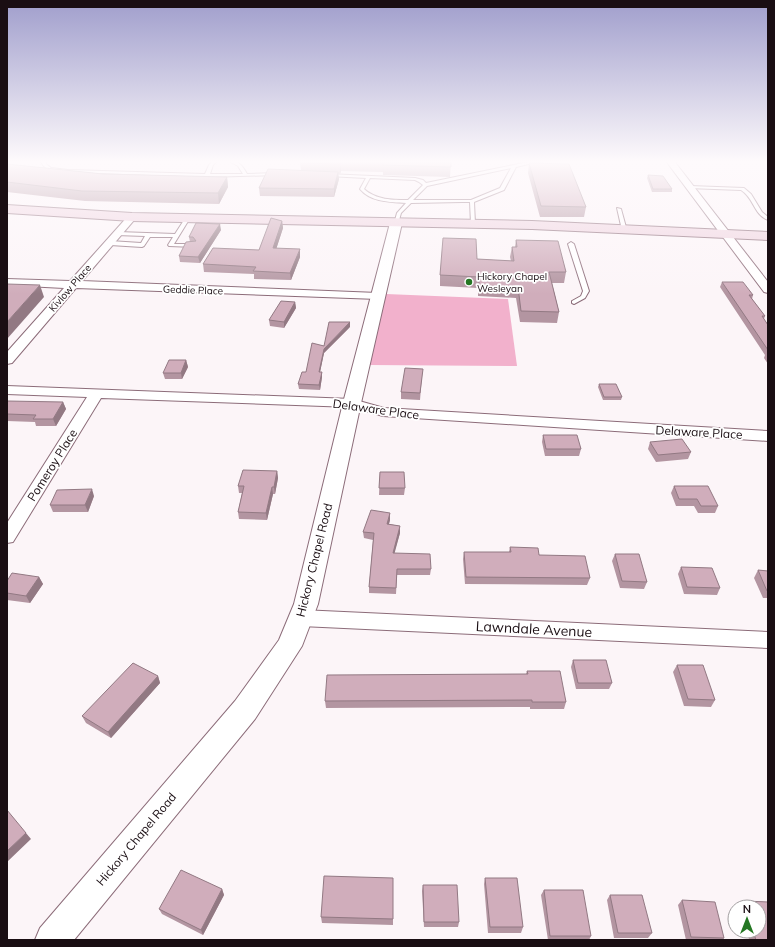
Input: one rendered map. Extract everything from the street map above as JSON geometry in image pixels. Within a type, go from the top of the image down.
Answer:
[{"type":"main road","points":[[7,209],[64,214],[132,217],[473,224],[768,236]]},
{"type":"street","points":[[704,205],[768,290]]},
{"type":"street","name":"Kivlow Place","points":[[7,360],[132,217]]},
{"type":"street","name":"Hickory Chapel Road","points":[[52,940],[244,710],[289,646],[306,604],[352,403],[396,223]]},
{"type":"street","name":"Geddie Place","points":[[7,282],[72,286],[378,296]]},
{"type":"street","name":"Delaware Place","points":[[7,390],[352,403],[383,412],[768,436]]},
{"type":"street","name":"Pomeroy Place","points":[[7,537],[97,393]]},
{"type":"street","name":"Lawndale Avenue","points":[[301,618],[768,640]]},
{"type":"lane","points":[[396,223],[399,213],[406,205]]},
{"type":"lane","points":[[472,205],[473,224]]},
{"type":"lane","points":[[755,205],[758,210],[768,219]]},
{"type":"lane","points":[[619,209],[625,230]]},
{"type":"lane","points":[[188,218],[171,245],[193,246]]},
{"type":"lane","points":[[118,234],[177,236]]},
{"type":"lane","points":[[110,243],[142,244],[148,235]]},
{"type":"lane","points":[[571,244],[586,291],[583,297],[574,302]]},
{"type":"shaded area","points":[[386,294],[508,299],[517,366],[369,365]]},
{"type":"building","points":[[585,205],[586,207],[541,206]]},
{"type":"building","points":[[271,218],[282,221],[273,248],[300,249],[290,273],[253,271],[256,267],[203,264],[213,248],[259,250]]},
{"type":"building","points":[[196,223],[220,224],[198,257],[179,256],[186,242],[196,241],[193,237],[189,237]]},
{"type":"building","points":[[443,238],[476,239],[477,259],[514,261],[512,247],[517,247],[516,240],[558,241],[566,272],[549,272],[559,312],[521,311],[518,287],[479,286],[479,277],[440,275]]},
{"type":"building","points":[[722,282],[743,282],[753,295],[749,295],[765,316],[762,316],[768,325],[768,350]]},
{"type":"building","points":[[7,284],[40,285],[7,322]]},
{"type":"building","points":[[281,301],[295,302],[284,322],[269,320]]},
{"type":"building","points":[[329,322],[350,322],[324,349],[319,372],[322,372],[319,385],[298,384],[302,372],[306,372],[312,343],[324,346]]},
{"type":"building","points":[[169,360],[186,360],[181,373],[163,373]]},
{"type":"building","points":[[405,368],[423,369],[420,393],[401,392]]},
{"type":"building","points":[[599,384],[616,384],[622,397],[604,397]]},
{"type":"building","points":[[7,401],[63,402],[53,419],[33,419],[36,415],[7,414]]},
{"type":"building","points":[[543,435],[577,435],[581,449],[546,449]]},
{"type":"building","points":[[682,439],[691,452],[658,455],[650,442]]},
{"type":"building","points":[[243,470],[277,471],[266,513],[238,512],[244,486],[238,486]]},
{"type":"building","points":[[380,472],[404,472],[405,488],[379,488]]},
{"type":"building","points":[[674,486],[708,486],[718,506],[701,506],[697,499],[679,499]]},
{"type":"building","points":[[92,489],[85,505],[50,505],[57,490]]},
{"type":"building","points":[[371,510],[390,513],[387,524],[400,526],[393,553],[430,554],[431,569],[397,569],[396,588],[369,587],[374,533],[363,532]]},
{"type":"building","points":[[510,547],[538,548],[539,555],[585,556],[590,578],[466,577],[464,552],[511,552]]},
{"type":"building","points":[[615,554],[639,554],[647,582],[622,581]]},
{"type":"building","points":[[681,567],[712,568],[720,588],[687,587]]},
{"type":"building","points":[[758,570],[768,571],[768,591],[767,591]]},
{"type":"building","points":[[12,573],[39,577],[26,596],[7,593],[7,581]]},
{"type":"building","points":[[573,660],[606,660],[612,683],[578,683]]},
{"type":"building","points":[[133,663],[158,676],[108,732],[82,716]]},
{"type":"building","points":[[677,665],[703,665],[715,700],[688,699]]},
{"type":"building","points":[[527,671],[560,671],[566,702],[532,702],[532,700],[325,701],[327,675],[528,674]]},
{"type":"building","points":[[7,810],[26,833],[7,851]]},
{"type":"building","points":[[181,870],[222,889],[201,930],[159,909]]},
{"type":"building","points":[[324,876],[393,878],[393,919],[321,917]]},
{"type":"building","points":[[485,878],[517,878],[523,927],[490,927]]},
{"type":"building","points":[[423,885],[457,885],[459,922],[424,922]]},
{"type":"building","points":[[544,890],[583,890],[591,936],[550,936]]},
{"type":"building","points":[[610,895],[642,895],[652,933],[618,933]]},
{"type":"building","points":[[682,900],[715,902],[724,938],[691,937]]},
{"type":"building","points":[[768,902],[768,940],[756,940],[767,939]]},
{"type":"place","name":"Hickory Chapel Wesleyan","points":[[469,282]]}]
